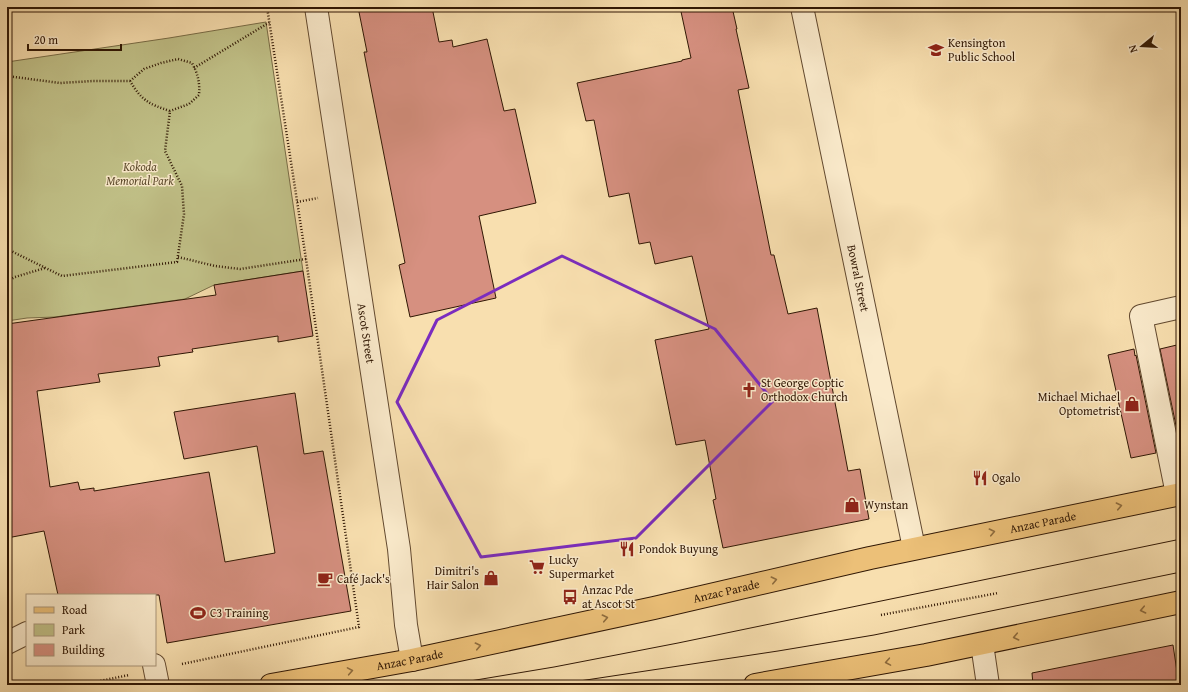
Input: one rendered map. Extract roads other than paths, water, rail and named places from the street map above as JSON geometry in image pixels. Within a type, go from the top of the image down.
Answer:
[{"type":"main road","name":"Anzac Parade","points":[[271,685],[412,660],[654,608],[914,548],[1179,494]]},
{"type":"main road","points":[[755,685],[926,655],[1181,602]]},
{"type":"street","name":"Ascot Street","points":[[316,7],[399,549],[406,625],[412,660]]},
{"type":"street","name":"Bowral Street","points":[[802,7],[914,548]]},
{"type":"street","points":[[1179,494],[1141,316],[1181,307]]},
{"type":"street","points":[[7,643],[26,634]]},
{"type":"street","points":[[982,644],[988,685]]},
{"type":"tram line","points":[[446,685],[554,667],[678,643],[1181,539]]},
{"type":"tram line","points":[[553,685],[874,635],[1181,572]]},
{"type":"place","name":"Kensington Public School","points":[[936,50]]},
{"type":"place","name":"St George Coptic Orthodox Church","points":[[749,390]]},
{"type":"place","name":"Michael Michael Optometrist","points":[[1132,404]]},
{"type":"place","name":"Ogalo","points":[[980,478]]},
{"type":"place","name":"Wynstan","points":[[852,505]]},
{"type":"place","name":"Pondok Buyung","points":[[627,549]]},
{"type":"place","name":"Lucky Supermarket","points":[[537,567]]},
{"type":"place","name":"Dimitri's Hair Salon","points":[[491,578]]},
{"type":"place","name":"Café Jack's","points":[[325,579]]},
{"type":"place","name":"Anzac Pde at Ascot St","points":[[570,597]]},
{"type":"place","name":"C3 Training","points":[[198,613]]},
{"type":"park label","name":"Kokoda Memorial Park","points":[[140,174]]}]
